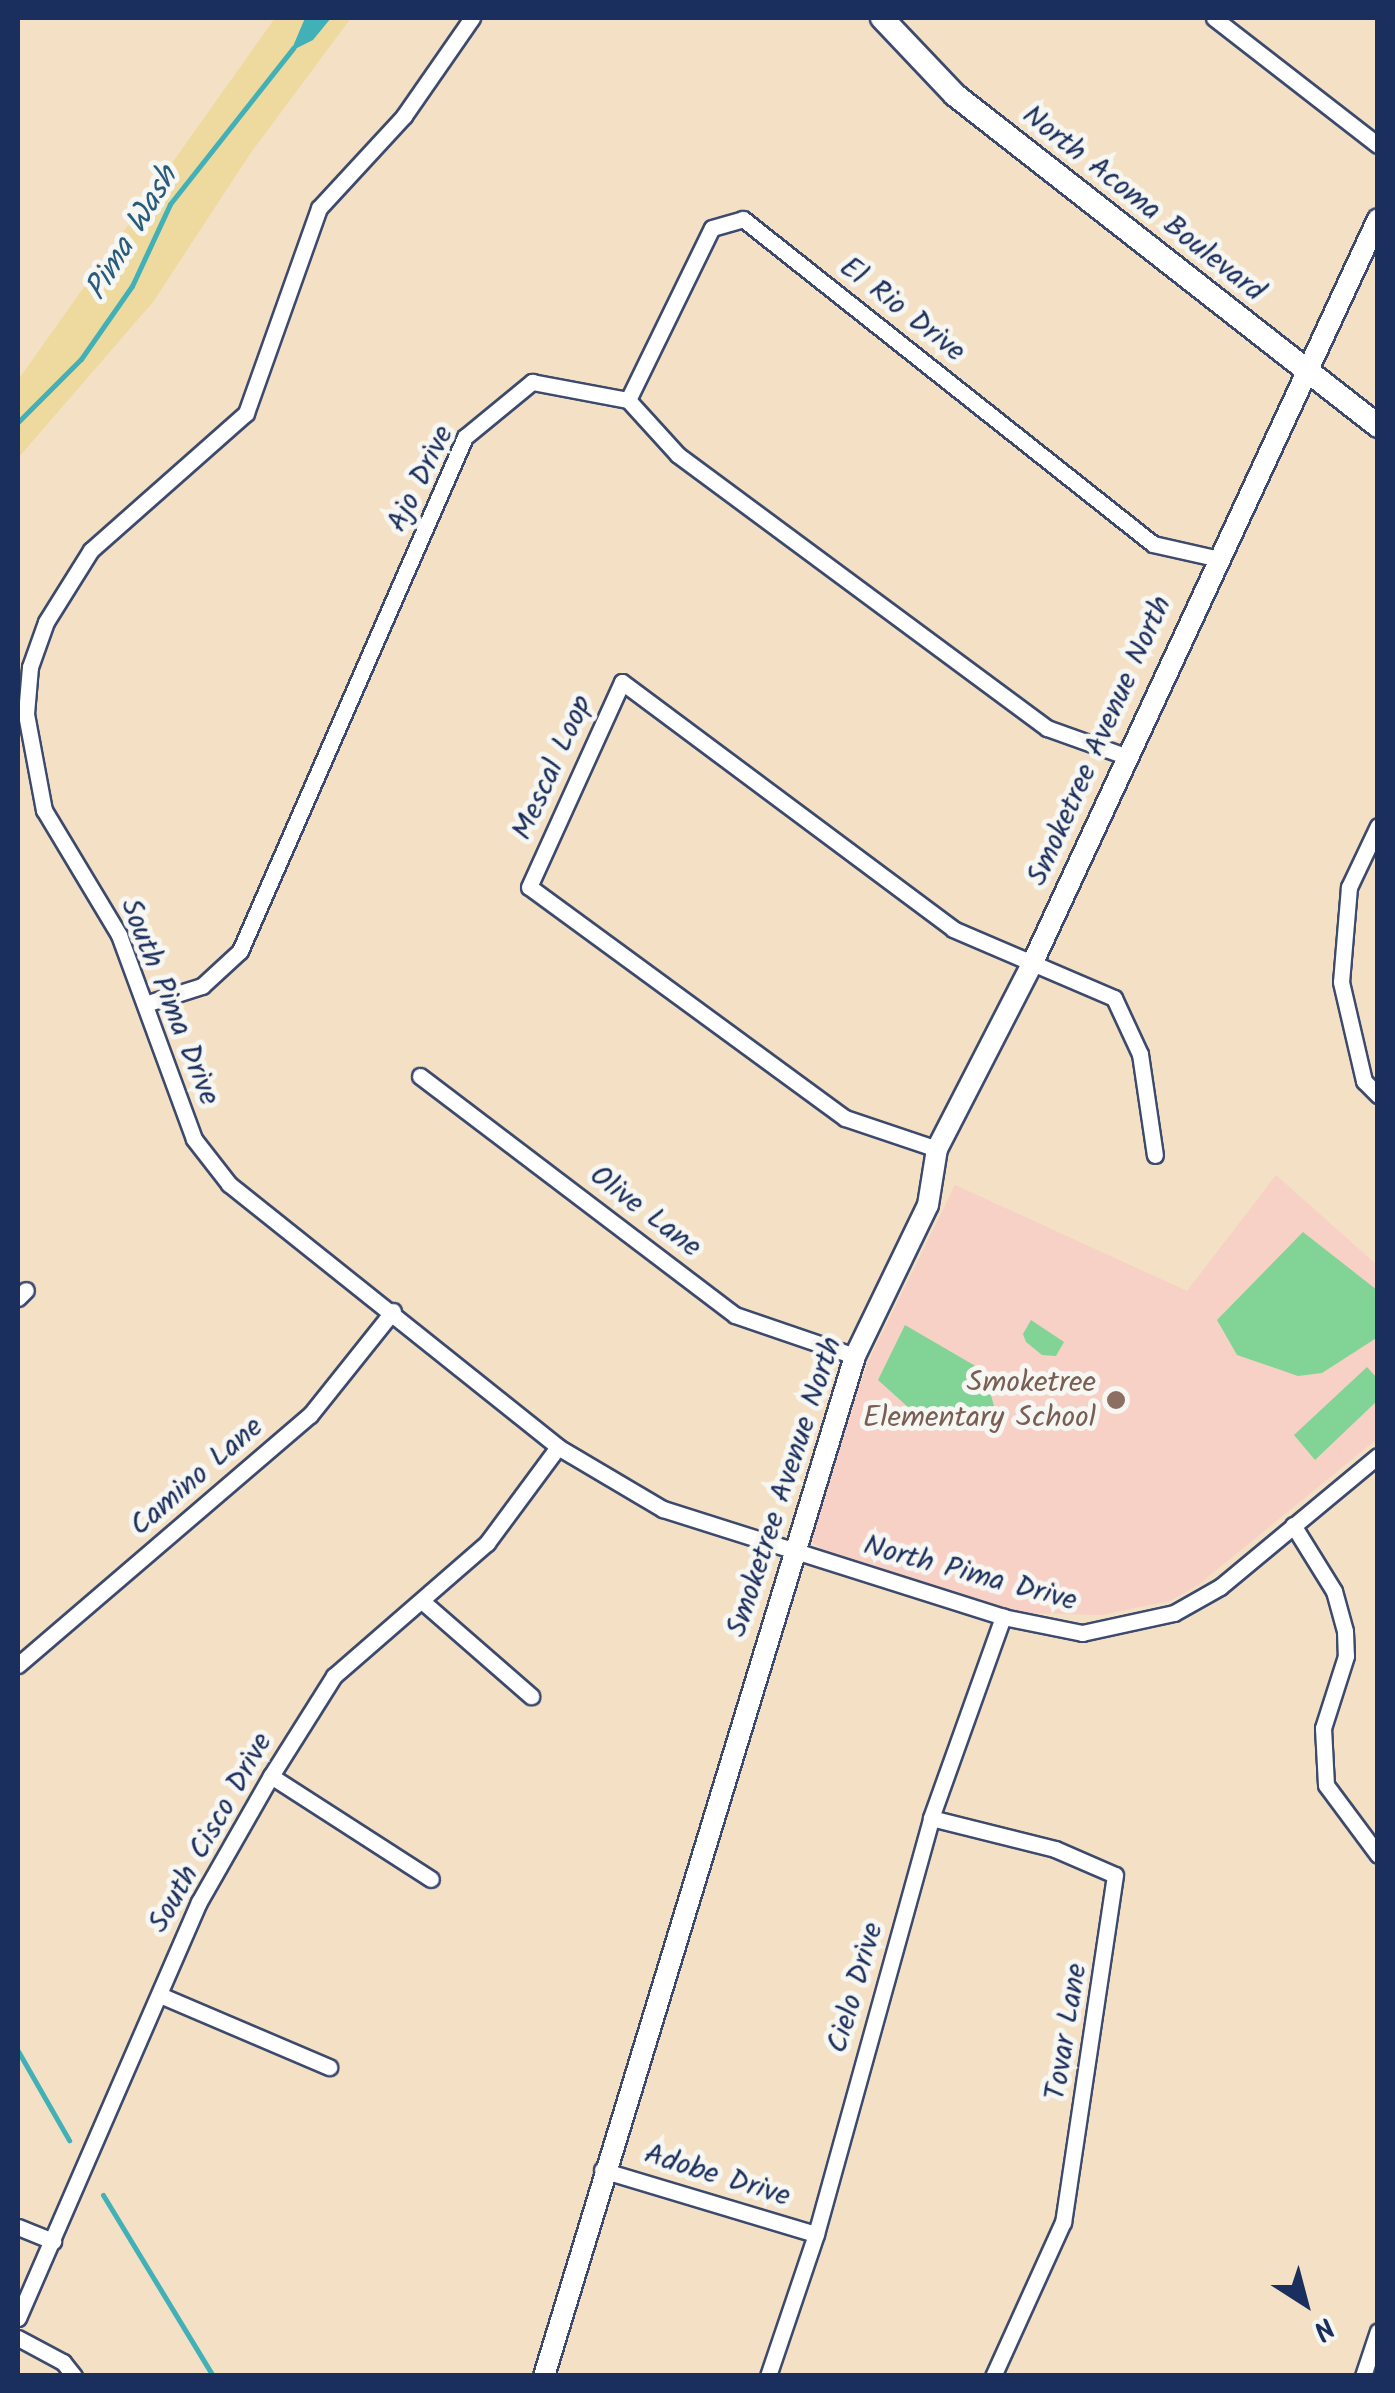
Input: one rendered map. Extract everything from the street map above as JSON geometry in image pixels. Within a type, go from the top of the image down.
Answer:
[{"type":"main road","name":"North Acoma Boulevard","points":[[882,18],[955,95],[1378,426]]},
{"type":"street","name":"South Pima Drive","points":[[472,18],[404,116],[319,208],[246,414],[91,550],[37,645],[26,714],[44,810],[110,915],[194,1139],[209,1162],[558,1447],[663,1509],[794,1554]]},
{"type":"street","points":[[1214,18],[1378,145]]},
{"type":"street","name":"El Rio Drive","points":[[628,400],[712,228],[743,219],[1153,544],[1216,558]]},
{"type":"street","name":"Smoketree Avenue North","points":[[544,2376],[602,2170],[855,1356],[928,1206],[937,1148],[1033,962],[1216,558],[1378,219]]},
{"type":"street","name":"Ajo Drive","points":[[145,1004],[202,986],[240,952],[465,437],[532,382],[628,400]]},
{"type":"street","points":[[628,400],[678,455],[1047,728],[1125,756]]},
{"type":"street","name":"Mescal Loop","points":[[937,1148],[844,1118],[530,888],[622,682],[953,928],[1033,962]]},
{"type":"street","points":[[1378,826],[1349,887],[1341,982],[1364,1081],[1378,1095]]},
{"type":"street","points":[[1033,962],[1114,998],[1140,1054],[1155,1155]]},
{"type":"street","name":"Olive Lane","points":[[420,1076],[735,1314],[855,1356]]},
{"type":"street","name":"Camino Lane","points":[[18,1665],[310,1415],[392,1311]]},
{"type":"street","name":"South Cisco Drive","points":[[18,2318],[199,1902],[272,1776],[334,1676],[487,1543],[558,1447]]},
{"type":"street","name":"North Pima Drive","points":[[794,1554],[1003,1617],[1082,1633],[1174,1614],[1220,1588],[1378,1456]]},
{"type":"street","points":[[1294,1525],[1334,1591],[1346,1632],[1346,1656],[1322,1728],[1326,1785],[1378,1855]]},
{"type":"street","points":[[422,1600],[531,1696]]},
{"type":"street","name":"Cielo Drive","points":[[768,2376],[816,2234],[931,1818],[1003,1617]]},
{"type":"street","points":[[272,1776],[431,1879]]},
{"type":"street","name":"Tovar Lane","points":[[931,1818],[1054,1849],[1115,1874],[1064,2222],[993,2376]]},
{"type":"street","points":[[160,1995],[330,2067]]},
{"type":"street","name":"Adobe Drive","points":[[602,2170],[816,2234]]},
{"type":"street","points":[[18,2227],[53,2241]]},
{"type":"street","points":[[1363,2376],[1378,2332]]},
{"type":"street","points":[[18,2338],[63,2362],[74,2376]]},
{"type":"shaded area","name":"Smoketree Elementary School","points":[[1276,1175],[1377,1265],[1377,1439],[1198,1585],[1170,1601],[1101,1615],[1024,1613],[826,1553],[813,1543],[808,1528],[868,1362],[955,1185],[1187,1291]]},
{"type":"green space","points":[[1303,1232],[1377,1290],[1378,1337],[1322,1373],[1298,1376],[1237,1355],[1217,1320]]},
{"type":"green space","points":[[1031,1320],[1064,1342],[1056,1356],[1042,1355],[1026,1342],[1023,1334]]},
{"type":"green space","points":[[905,1325],[984,1371],[994,1406],[929,1426],[878,1380]]},
{"type":"green space","points":[[1367,1367],[1377,1378],[1377,1401],[1315,1460],[1294,1435]]},
{"type":"sand","points":[[275,18],[351,18],[250,154],[153,302],[18,458],[18,380]]},
{"type":"water","points":[[305,18],[331,18],[313,40],[291,51]]},
{"type":"waterway","name":"Pima Wash","points":[[18,422],[81,359],[132,286],[170,204],[293,48]]},
{"type":"waterway","points":[[18,2051],[69,2140]]},
{"type":"waterway","points":[[103,2195],[213,2376]]},
{"type":"place","name":"Smoketree Elementary School","points":[[1116,1400]]}]
